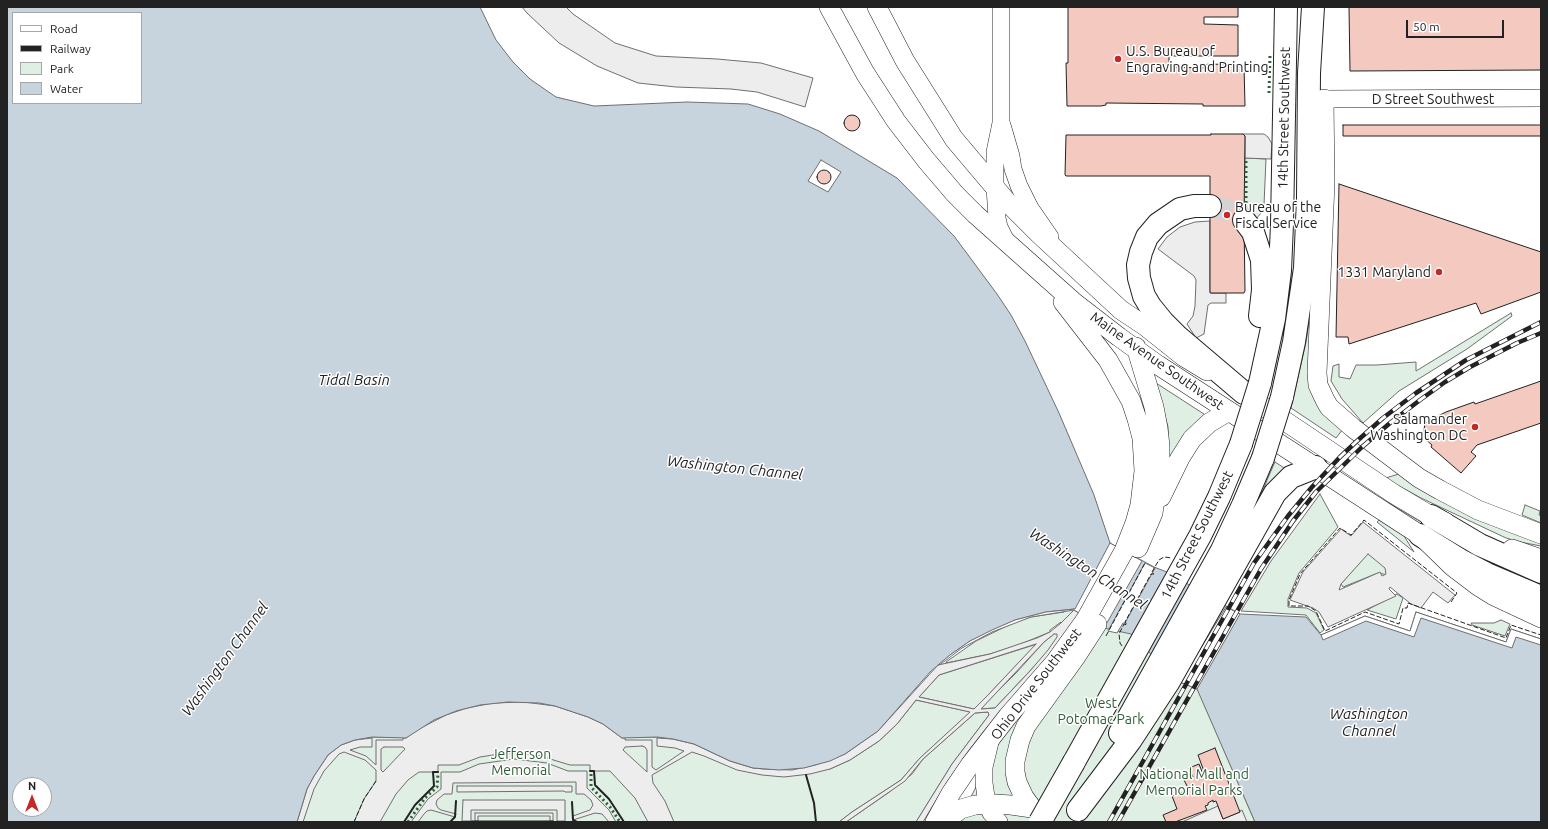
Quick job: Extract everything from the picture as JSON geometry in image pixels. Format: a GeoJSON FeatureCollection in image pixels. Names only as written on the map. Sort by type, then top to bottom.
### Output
{"type":"FeatureCollection","features":[{"type":"Feature","properties":{"kind":"highway","name":"14th Street Southwest"},"geometry":{"type":"LineString","coordinates":[[1036,815],[1074,762],[1186,564],[1216,504],[1241,444],[1252,388],[1274,319],[1280,272],[1286,7]]}},
{"type":"Feature","properties":{"kind":"highway","name":"14th Street Southwest"},"geometry":{"type":"LineString","coordinates":[[1208,593],[1222,550],[1263,458],[1282,397],[1297,329],[1305,268],[1308,198],[1309,73],[1314,7]]}},
{"type":"Feature","properties":{"kind":"highway"},"geometry":{"type":"LineString","coordinates":[[1314,7],[1324,99]]}},
{"type":"Feature","properties":{"kind":"highway"},"geometry":{"type":"LineString","coordinates":[[1210,206],[1194,206],[1180,209],[1158,224],[1147,237],[1141,252],[1138,265],[1139,278],[1144,296],[1166,326],[1252,388]]}},
{"type":"Feature","properties":{"kind":"highway"},"geometry":{"type":"LineString","coordinates":[[1244,220],[1253,232],[1262,260],[1263,290],[1252,388]]}},
{"type":"Feature","properties":{"kind":"highway"},"geometry":{"type":"LineString","coordinates":[[1075,816],[1130,741],[1162,674],[1208,593],[1280,487],[1291,477],[1316,467]]}},
{"type":"Feature","properties":{"kind":"highway"},"geometry":{"type":"LineString","coordinates":[[1431,516],[1480,545],[1541,572]]}},
{"type":"Feature","properties":{"kind":"highway"},"geometry":{"type":"LineString","coordinates":[[1420,535],[1462,561],[1487,574],[1541,597]]}},
{"type":"Feature","properties":{"kind":"main road","name":"Maine Avenue Southwest"},"geometry":{"type":"LineString","coordinates":[[829,7],[865,73],[896,121],[926,160],[955,194],[975,214],[1075,303],[1138,352],[1420,535],[1453,567],[1478,586],[1512,605],[1541,618]]}},
{"type":"Feature","properties":{"kind":"main road","name":"Maine Avenue Southwest"},"geometry":{"type":"LineString","coordinates":[[877,7],[905,61],[954,139],[1008,203],[1121,310],[1145,326],[1184,357],[1252,388],[1376,483],[1431,516],[1490,541],[1541,559]]}},
{"type":"Feature","properties":{"kind":"main road"},"geometry":{"type":"LineString","coordinates":[[1001,7],[1001,123],[995,152],[995,188],[997,218],[999,227],[1006,241]]}},
{"type":"Feature","properties":{"kind":"main road","name":"D Street Southwest"},"geometry":{"type":"LineString","coordinates":[[1324,99],[1541,98]]}},
{"type":"Feature","properties":{"kind":"main road"},"geometry":{"type":"LineString","coordinates":[[1324,99],[1325,183],[1317,373],[1318,385],[1325,400],[1330,407],[1353,428],[1419,478],[1478,510],[1541,534]]}},
{"type":"Feature","properties":{"kind":"main road"},"geometry":{"type":"LineString","coordinates":[[1001,123],[1019,186],[1030,208],[1062,254]]}},
{"type":"Feature","properties":{"kind":"main road","name":"Ohio Drive Southwest"},"geometry":{"type":"LineString","coordinates":[[1042,273],[1108,360],[1120,380],[1137,419],[1142,438],[1143,488],[1129,554]]}},
{"type":"Feature","properties":{"kind":"main road","name":"Ohio Drive Southwest"},"geometry":{"type":"LineString","coordinates":[[1036,815],[1024,797],[1015,772],[1015,761],[1020,740],[1026,726],[1076,658],[1091,622],[1153,513],[1160,466],[1158,428],[1148,385],[1138,352],[1121,310]]}},
{"type":"Feature","properties":{"kind":"main road"},"geometry":{"type":"LineString","coordinates":[[1153,513],[1192,439],[1209,423],[1229,411]]}},
{"type":"Feature","properties":{"kind":"main road"},"geometry":{"type":"LineString","coordinates":[[1490,541],[1541,551]]}},
{"type":"Feature","properties":{"kind":"main road","name":"Ohio Drive Southwest"},"geometry":{"type":"LineString","coordinates":[[999,822],[991,813],[987,804],[984,783],[984,767],[991,738],[1091,622]]}},
{"type":"Feature","properties":{"kind":"main road"},"geometry":{"type":"LineString","coordinates":[[935,822],[951,792],[991,738]]}},
{"type":"Feature","properties":{"kind":"main road"},"geometry":{"type":"LineString","coordinates":[[943,822],[961,809],[975,805],[987,804],[1011,804],[1036,815]]}},
{"type":"Feature","properties":{"kind":"green space"},"geometry":{"type":"Polygon","coordinates":[[[1245,158],[1266,159],[1264,205],[1261,213],[1256,219],[1244,209],[1245,158]]]}},
{"type":"Feature","properties":{"kind":"green space"},"geometry":{"type":"Polygon","coordinates":[[[1316,276],[1312,339],[1343,429],[1336,438],[1291,408],[1306,342],[1316,276]]]}},
{"type":"Feature","properties":{"kind":"green space"},"geometry":{"type":"Polygon","coordinates":[[[1511,313],[1512,316],[1467,349],[1399,391],[1363,423],[1342,399],[1331,381],[1333,366],[1339,364],[1339,377],[1350,379],[1356,365],[1416,362],[1416,371],[1511,313]]]}},
{"type":"Feature","properties":{"kind":"green space"},"geometry":{"type":"Polygon","coordinates":[[[1156,383],[1207,416],[1171,458],[1168,452],[1168,427],[1156,383]]]}},
{"type":"Feature","properties":{"kind":"green space"},"geometry":{"type":"Polygon","coordinates":[[[1275,462],[1289,471],[1250,522],[1270,473],[1275,462]]]}},
{"type":"Feature","properties":{"kind":"green space"},"geometry":{"type":"Polygon","coordinates":[[[1399,474],[1541,539],[1541,546],[1506,538],[1421,498],[1392,482],[1379,480],[1399,474]]]}},
{"type":"Feature","properties":{"kind":"green space"},"geometry":{"type":"Polygon","coordinates":[[[1320,494],[1338,527],[1299,573],[1288,599],[1288,607],[1307,608],[1316,613],[1324,630],[1320,633],[1306,615],[1241,611],[1271,561],[1320,494]]]}},
{"type":"Feature","properties":{"kind":"green space"},"geometry":{"type":"Polygon","coordinates":[[[1387,502],[1435,530],[1541,580],[1541,589],[1484,565],[1387,502]]]}},
{"type":"Feature","properties":{"kind":"green space"},"geometry":{"type":"Polygon","coordinates":[[[1525,505],[1540,511],[1539,515],[1541,516],[1541,523],[1522,515],[1525,505]]]}},
{"type":"Feature","properties":{"kind":"green space"},"geometry":{"type":"Polygon","coordinates":[[[1379,520],[1404,536],[1414,552],[1377,522],[1379,520]]]}},
{"type":"Feature","properties":{"kind":"green space","name":"West Potomac Park"},"geometry":{"type":"Polygon","coordinates":[[[1108,546],[1180,682],[1197,689],[1199,692],[1255,822],[958,822],[1043,657],[995,708],[980,709],[1044,642],[1054,634],[1061,622],[1050,630],[1050,632],[1016,646],[990,654],[946,662],[976,641],[1015,622],[1031,617],[1064,612],[1108,546]]]}},
{"type":"Feature","properties":{"kind":"green space"},"geometry":{"type":"Polygon","coordinates":[[[1368,553],[1390,569],[1388,575],[1378,573],[1343,587],[1341,584],[1368,553]]]}},
{"type":"Feature","properties":{"kind":"green space"},"geometry":{"type":"Polygon","coordinates":[[[1397,594],[1403,598],[1396,619],[1367,610],[1397,594]]]}},
{"type":"Feature","properties":{"kind":"green space"},"geometry":{"type":"Polygon","coordinates":[[[1501,620],[1510,624],[1505,636],[1472,625],[1471,623],[1494,623],[1501,620]]]}},
{"type":"Feature","properties":{"kind":"green space"},"geometry":{"type":"Polygon","coordinates":[[[1037,644],[974,709],[919,697],[939,675],[1037,644]]]}},
{"type":"Feature","properties":{"kind":"green space","name":"Jefferson Memorial"},"geometry":{"type":"Polygon","coordinates":[[[916,700],[971,712],[920,758],[901,780],[839,822],[297,822],[328,755],[372,737],[657,737],[830,769],[850,760],[879,741],[897,724],[916,700]]]}},
{"type":"Feature","properties":{"kind":"green space"},"geometry":{"type":"Polygon","coordinates":[[[988,712],[989,715],[952,764],[916,822],[846,822],[888,793],[912,774],[923,759],[975,713],[988,712]]]}},
{"type":"Feature","properties":{"kind":"shaded area"},"geometry":{"type":"Polygon","coordinates":[[[522,7],[566,7],[573,14],[615,43],[656,56],[761,63],[813,78],[805,107],[757,92],[638,83],[597,66],[559,43],[522,7]]]}},
{"type":"Feature","properties":{"kind":"shaded area"},"geometry":{"type":"Polygon","coordinates":[[[1243,134],[1264,134],[1268,137],[1272,144],[1271,159],[1245,158],[1245,136],[1243,134]]]}},
{"type":"Feature","properties":{"kind":"shaded area"},"geometry":{"type":"Polygon","coordinates":[[[1210,221],[1210,291],[1211,293],[1226,293],[1226,303],[1211,303],[1208,305],[1204,334],[1196,338],[1187,324],[1193,316],[1196,280],[1194,276],[1158,249],[1167,237],[1180,227],[1195,222],[1210,221]]]}},
{"type":"Feature","properties":{"kind":"shaded area"},"geometry":{"type":"Polygon","coordinates":[[[1363,522],[1455,595],[1448,603],[1433,592],[1421,608],[1411,604],[1390,587],[1389,589],[1396,596],[1328,627],[1319,612],[1313,608],[1290,600],[1303,572],[1341,529],[1351,536],[1363,522]],[[1368,554],[1341,584],[1339,590],[1380,572],[1382,576],[1386,574],[1385,568],[1368,554]]]}},
{"type":"Feature","properties":{"kind":"shaded area"},"geometry":{"type":"Polygon","coordinates":[[[1074,610],[1080,614],[1059,643],[970,749],[947,782],[923,822],[916,822],[952,764],[989,715],[988,712],[975,713],[923,759],[905,781],[846,822],[839,822],[901,780],[920,758],[970,712],[916,700],[897,724],[879,741],[850,760],[830,769],[810,774],[784,777],[762,775],[737,770],[692,752],[652,775],[653,783],[665,801],[674,822],[648,822],[635,798],[610,771],[590,771],[590,765],[570,765],[537,755],[514,753],[480,757],[459,765],[438,765],[438,772],[419,772],[408,780],[396,794],[380,822],[354,822],[364,799],[376,781],[376,770],[365,760],[344,752],[339,754],[324,771],[314,789],[303,822],[297,822],[307,789],[314,776],[328,755],[341,745],[355,740],[372,738],[372,747],[360,747],[350,750],[366,756],[376,765],[376,740],[403,740],[403,738],[406,738],[417,730],[446,715],[467,708],[493,703],[524,702],[555,706],[588,717],[603,724],[622,738],[625,738],[625,740],[652,740],[652,767],[656,770],[684,751],[675,748],[657,746],[657,738],[673,739],[694,744],[730,761],[753,768],[792,770],[815,765],[845,754],[878,731],[938,665],[990,654],[1037,638],[1050,632],[1074,610]],[[1054,634],[1044,642],[981,709],[995,708],[1048,650],[1057,637],[1057,634],[1054,634]],[[1036,644],[939,675],[919,697],[974,709],[1036,644]],[[384,747],[381,749],[381,770],[383,772],[405,749],[403,747],[384,747]],[[625,747],[623,750],[647,772],[647,750],[645,747],[625,747]]]}},
{"type":"Feature","properties":{"kind":"shaded area"},"geometry":{"type":"Polygon","coordinates":[[[514,759],[547,763],[568,771],[587,771],[587,788],[609,810],[616,822],[609,822],[602,814],[595,813],[573,820],[573,816],[590,810],[593,805],[591,800],[584,794],[576,794],[576,782],[453,783],[452,794],[444,794],[437,800],[436,804],[441,810],[456,814],[455,817],[431,810],[427,811],[418,822],[411,822],[428,799],[441,789],[441,772],[460,772],[479,764],[514,759]]]}},
{"type":"Feature","properties":{"kind":"shaded area"},"geometry":{"type":"Polygon","coordinates":[[[457,786],[572,786],[572,792],[457,792],[457,786]]]}},
{"type":"Feature","properties":{"kind":"shaded area"},"geometry":{"type":"Polygon","coordinates":[[[463,800],[565,800],[565,821],[557,821],[557,810],[471,810],[471,821],[462,821],[463,800]]]}},
{"type":"Feature","properties":{"kind":"shaded area"},"geometry":{"type":"Polygon","coordinates":[[[1218,806],[1223,819],[1242,810],[1247,822],[1182,822],[1218,806]]]}},
{"type":"Feature","properties":{"kind":"shaded area"},"geometry":{"type":"Polygon","coordinates":[[[475,813],[553,813],[553,821],[550,821],[550,816],[478,816],[478,821],[475,821],[475,813]]]}},
{"type":"Feature","properties":{"kind":"water","name":"Tidal Basin"},"geometry":{"type":"Polygon","coordinates":[[[7,7],[480,7],[496,40],[513,62],[530,79],[556,97],[594,106],[687,102],[748,104],[780,114],[819,131],[897,178],[954,236],[997,294],[1011,315],[1025,341],[1059,413],[1094,495],[1110,543],[1154,567],[1167,572],[1240,614],[1306,617],[1321,635],[1365,616],[1410,631],[1416,612],[1506,642],[1511,629],[1541,639],[1541,822],[1255,822],[1197,689],[1178,681],[1131,634],[1104,628],[1074,609],[1046,612],[1015,620],[970,641],[930,672],[878,731],[845,754],[830,761],[804,768],[779,770],[753,768],[730,761],[694,744],[673,739],[657,737],[622,738],[603,724],[588,717],[555,706],[539,703],[508,702],[480,705],[456,711],[434,720],[406,738],[372,737],[355,740],[341,745],[328,755],[307,789],[297,822],[7,822],[7,7]]]}},
{"type":"Feature","properties":{"kind":"pier"},"geometry":{"type":"Polygon","coordinates":[[[821,160],[841,172],[828,192],[808,181],[821,160]]]}},
{"type":"Feature","properties":{"kind":"pier"},"geometry":{"type":"Polygon","coordinates":[[[1110,543],[1142,561],[1104,628],[1074,610],[1031,617],[992,632],[962,648],[938,665],[970,641],[1015,620],[1046,612],[1075,609],[1110,543]]]}},
{"type":"Feature","properties":{"kind":"pier"},"geometry":{"type":"Polygon","coordinates":[[[1145,563],[1155,568],[1125,623],[1123,623],[1117,633],[1108,631],[1145,563]]]}},
{"type":"Feature","properties":{"kind":"pier"},"geometry":{"type":"Polygon","coordinates":[[[1226,607],[1240,614],[1197,689],[1180,682],[1226,607]]]}},
{"type":"Feature","properties":{"kind":"pier"},"geometry":{"type":"Polygon","coordinates":[[[1416,612],[1506,642],[1511,629],[1541,639],[1541,645],[1516,637],[1512,648],[1421,618],[1414,637],[1366,621],[1323,640],[1321,635],[1365,616],[1410,631],[1416,612]]]}},
{"type":"Feature","properties":{"kind":"building","name":"U.S. Bureau of Engraving and Printing"},"geometry":{"type":"Polygon","coordinates":[[[1068,7],[1238,7],[1238,17],[1204,17],[1204,24],[1238,25],[1238,56],[1169,56],[1169,67],[1204,68],[1204,65],[1209,64],[1244,65],[1245,106],[1106,103],[1106,105],[1101,106],[1067,106],[1066,63],[1068,63],[1068,7]]]}},
{"type":"Feature","properties":{"kind":"building"},"geometry":{"type":"Polygon","coordinates":[[[1349,7],[1541,7],[1541,70],[1350,71],[1349,7]]]}},
{"type":"Feature","properties":{"kind":"building"},"geometry":{"type":"Polygon","coordinates":[[[849,115],[855,115],[860,120],[858,129],[855,131],[849,131],[844,126],[844,120],[849,115]]]}},
{"type":"Feature","properties":{"kind":"building"},"geometry":{"type":"Polygon","coordinates":[[[1343,125],[1541,125],[1541,136],[1343,136],[1343,125]]]}},
{"type":"Feature","properties":{"kind":"building","name":"Bureau of the Fiscal Service"},"geometry":{"type":"Polygon","coordinates":[[[1243,134],[1245,136],[1244,293],[1210,293],[1210,176],[1065,175],[1066,135],[1243,134]]]}},
{"type":"Feature","properties":{"kind":"building"},"geometry":{"type":"Polygon","coordinates":[[[821,170],[827,170],[831,174],[831,180],[827,184],[821,184],[817,180],[817,174],[821,170]]]}},
{"type":"Feature","properties":{"kind":"building","name":"1331 Maryland"},"geometry":{"type":"Polygon","coordinates":[[[1339,184],[1541,252],[1541,292],[1481,314],[1476,303],[1349,344],[1348,337],[1336,337],[1339,184]]]}},
{"type":"Feature","properties":{"kind":"building","name":"Salamander Washington DC"},"geometry":{"type":"Polygon","coordinates":[[[1541,381],[1541,423],[1477,445],[1471,452],[1476,456],[1461,473],[1431,447],[1432,445],[1423,437],[1425,423],[1436,420],[1438,416],[1446,412],[1474,402],[1475,404],[1541,381]]]}},
{"type":"Feature","properties":{"kind":"building"},"geometry":{"type":"Polygon","coordinates":[[[1215,748],[1240,812],[1223,819],[1216,801],[1213,802],[1213,800],[1205,806],[1207,810],[1175,822],[1166,822],[1163,815],[1177,809],[1172,796],[1189,790],[1184,780],[1193,777],[1189,768],[1199,764],[1203,774],[1205,774],[1198,755],[1215,748]]]}},
{"type":"Feature","properties":{"kind":"building"},"geometry":{"type":"Polygon","coordinates":[[[553,821],[556,822],[472,822],[553,821]]]}},
{"type":"Feature","properties":{"kind":"tunnel"},"geometry":{"type":"LineString","coordinates":[[1210,206],[1226,210],[1244,220]]}},
{"type":"Feature","properties":{"kind":"railway"},"geometry":{"type":"LineString","coordinates":[[1109,822],[1254,563],[1288,516],[1312,487],[1357,441],[1383,418],[1416,393],[1466,360],[1541,322]]}},
{"type":"Feature","properties":{"kind":"railway"},"geometry":{"type":"LineString","coordinates":[[1118,822],[1261,569],[1293,521],[1316,492],[1362,447],[1390,423],[1445,382],[1470,367],[1517,343],[1541,333]]}},
{"type":"Feature","properties":{"kind":"hedge"},"geometry":{"type":"LineString","coordinates":[[1269,93],[1270,55]]}},
{"type":"Feature","properties":{"kind":"hedge"},"geometry":{"type":"LineString","coordinates":[[1246,161],[1246,208],[1249,212]]}},
{"type":"Feature","properties":{"kind":"hedge"},"geometry":{"type":"LineString","coordinates":[[408,822],[425,798],[437,787],[438,774]]}},
{"type":"Feature","properties":{"kind":"hedge"},"geometry":{"type":"LineString","coordinates":[[591,774],[591,787],[610,807],[620,822]]}},
{"type":"Feature","properties":{"kind":"fence"},"geometry":{"type":"LineString","coordinates":[[1451,602],[1457,593],[1364,520],[1351,535],[1340,528],[1300,574],[1289,600],[1289,606],[1308,606],[1316,611],[1325,631],[1365,612],[1399,624],[1403,608],[1407,608],[1408,603],[1506,638],[1511,625],[1541,635]]}},
{"type":"Feature","properties":{"kind":"fence"},"geometry":{"type":"LineString","coordinates":[[1122,646],[1120,643],[1119,634],[1124,624],[1127,625],[1125,622],[1151,574],[1154,574],[1152,572],[1159,560],[1164,557],[1172,558]]}},
{"type":"Feature","properties":{"kind":"fence"},"geometry":{"type":"LineString","coordinates":[[1106,636],[1145,563]]}},
{"type":"Feature","properties":{"kind":"fence"},"geometry":{"type":"LineString","coordinates":[[354,822],[364,799],[376,781]]}},
{"type":"Feature","properties":{"kind":"wall"},"geometry":{"type":"LineString","coordinates":[[590,771],[594,771],[595,785],[609,799],[624,822]]}},
{"type":"Feature","properties":{"kind":"wall"},"geometry":{"type":"LineString","coordinates":[[404,822],[415,805],[434,786],[433,772],[438,772]]}},
{"type":"Feature","properties":{"kind":"wall"},"geometry":{"type":"LineString","coordinates":[[806,775],[814,803],[816,822]]}},
{"type":"Feature","properties":{"kind":"wall"},"geometry":{"type":"LineString","coordinates":[[450,822],[455,817],[456,801]]}},
{"type":"Feature","properties":{"kind":"wall"},"geometry":{"type":"LineString","coordinates":[[572,802],[573,820],[577,822]]}},
{"type":"Feature","properties":{"kind":"place","name":"U.S. Bureau of Engraving and Printing"},"geometry":{"type":"Point","coordinates":[1118,59]}},
{"type":"Feature","properties":{"kind":"place","name":"Bureau of the Fiscal Service"},"geometry":{"type":"Point","coordinates":[1227,215]}},
{"type":"Feature","properties":{"kind":"place","name":"1331 Maryland"},"geometry":{"type":"Point","coordinates":[1439,272]}},
{"type":"Feature","properties":{"kind":"place","name":"Salamander Washington DC"},"geometry":{"type":"Point","coordinates":[1475,427]}},
{"type":"Feature","properties":{"kind":"water label","name":"Washington Channel"},"geometry":{"type":"Point","coordinates":[735,468]}},
{"type":"Feature","properties":{"kind":"water label","name":"Washington Channel"},"geometry":{"type":"Point","coordinates":[1088,569]}},
{"type":"Feature","properties":{"kind":"water label","name":"Washington Channel"},"geometry":{"type":"Point","coordinates":[225,659]}},
{"type":"Feature","properties":{"kind":"water label","name":"Washington Channel"},"geometry":{"type":"Point","coordinates":[1369,722]}},
{"type":"Feature","properties":{"kind":"park label","name":"National Mall and Memorial Parks"},"geometry":{"type":"Point","coordinates":[1194,782]}}]}
